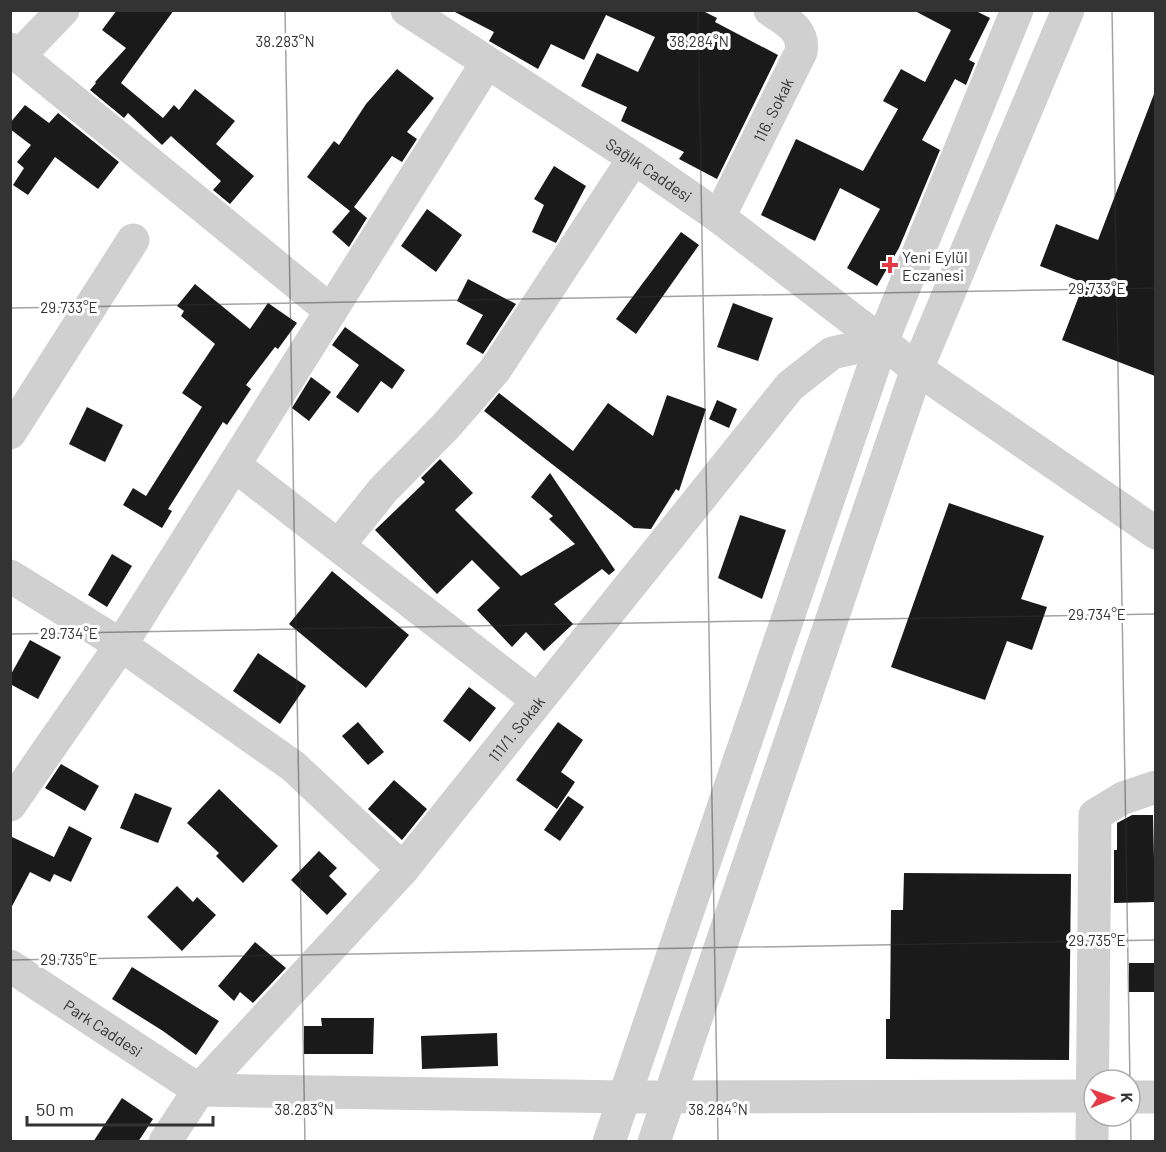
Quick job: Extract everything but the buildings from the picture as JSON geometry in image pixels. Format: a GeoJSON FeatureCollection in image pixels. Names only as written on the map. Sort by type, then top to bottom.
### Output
{"type":"FeatureCollection","features":[{"type":"Feature","properties":{"kind":"street"},"geometry":{"type":"LineString","coordinates":[[63,10],[15,53],[332,311]]}},
{"type":"Feature","properties":{"kind":"street","name":"Sağlık Caddesi"},"geometry":{"type":"LineString","coordinates":[[407,10],[486,64],[634,158],[719,217],[918,369],[1155,533]]}},
{"type":"Feature","properties":{"kind":"street","name":"116. Sokak"},"geometry":{"type":"LineString","coordinates":[[719,217],[801,52],[803,42],[799,33],[770,10]]}},
{"type":"Feature","properties":{"kind":"street"},"geometry":{"type":"LineString","coordinates":[[609,1142],[882,342],[1017,10]]}},
{"type":"Feature","properties":{"kind":"street"},"geometry":{"type":"LineString","coordinates":[[654,1142],[918,369],[1068,10]]}},
{"type":"Feature","properties":{"kind":"street"},"geometry":{"type":"LineString","coordinates":[[10,805],[121,645],[486,64]]}},
{"type":"Feature","properties":{"kind":"street"},"geometry":{"type":"LineString","coordinates":[[339,545],[383,490],[446,426],[495,370],[634,158]]}},
{"type":"Feature","properties":{"kind":"street"},"geometry":{"type":"LineString","coordinates":[[10,433],[133,240]]}},
{"type":"Feature","properties":{"kind":"street","name":"111/1. Sokak"},"geometry":{"type":"LineString","coordinates":[[165,1142],[199,1090],[403,869],[536,699],[790,386],[832,353],[882,342]]}},
{"type":"Feature","properties":{"kind":"street"},"geometry":{"type":"LineString","coordinates":[[234,465],[536,699]]}},
{"type":"Feature","properties":{"kind":"street"},"geometry":{"type":"LineString","coordinates":[[10,576],[121,645],[294,766],[403,869]]}},
{"type":"Feature","properties":{"kind":"street"},"geometry":{"type":"LineString","coordinates":[[1094,1068],[1095,816],[1123,798],[1155,787]]}},
{"type":"Feature","properties":{"kind":"street","name":"Park Caddesi"},"geometry":{"type":"LineString","coordinates":[[10,966],[199,1090]]}},
{"type":"Feature","properties":{"kind":"street"},"geometry":{"type":"LineString","coordinates":[[199,1090],[625,1097],[1082,1096]]}},
{"type":"Feature","properties":{"kind":"place","name":"Yeni Eylül Eczanesi"},"geometry":{"type":"Point","coordinates":[890,265]}}]}
